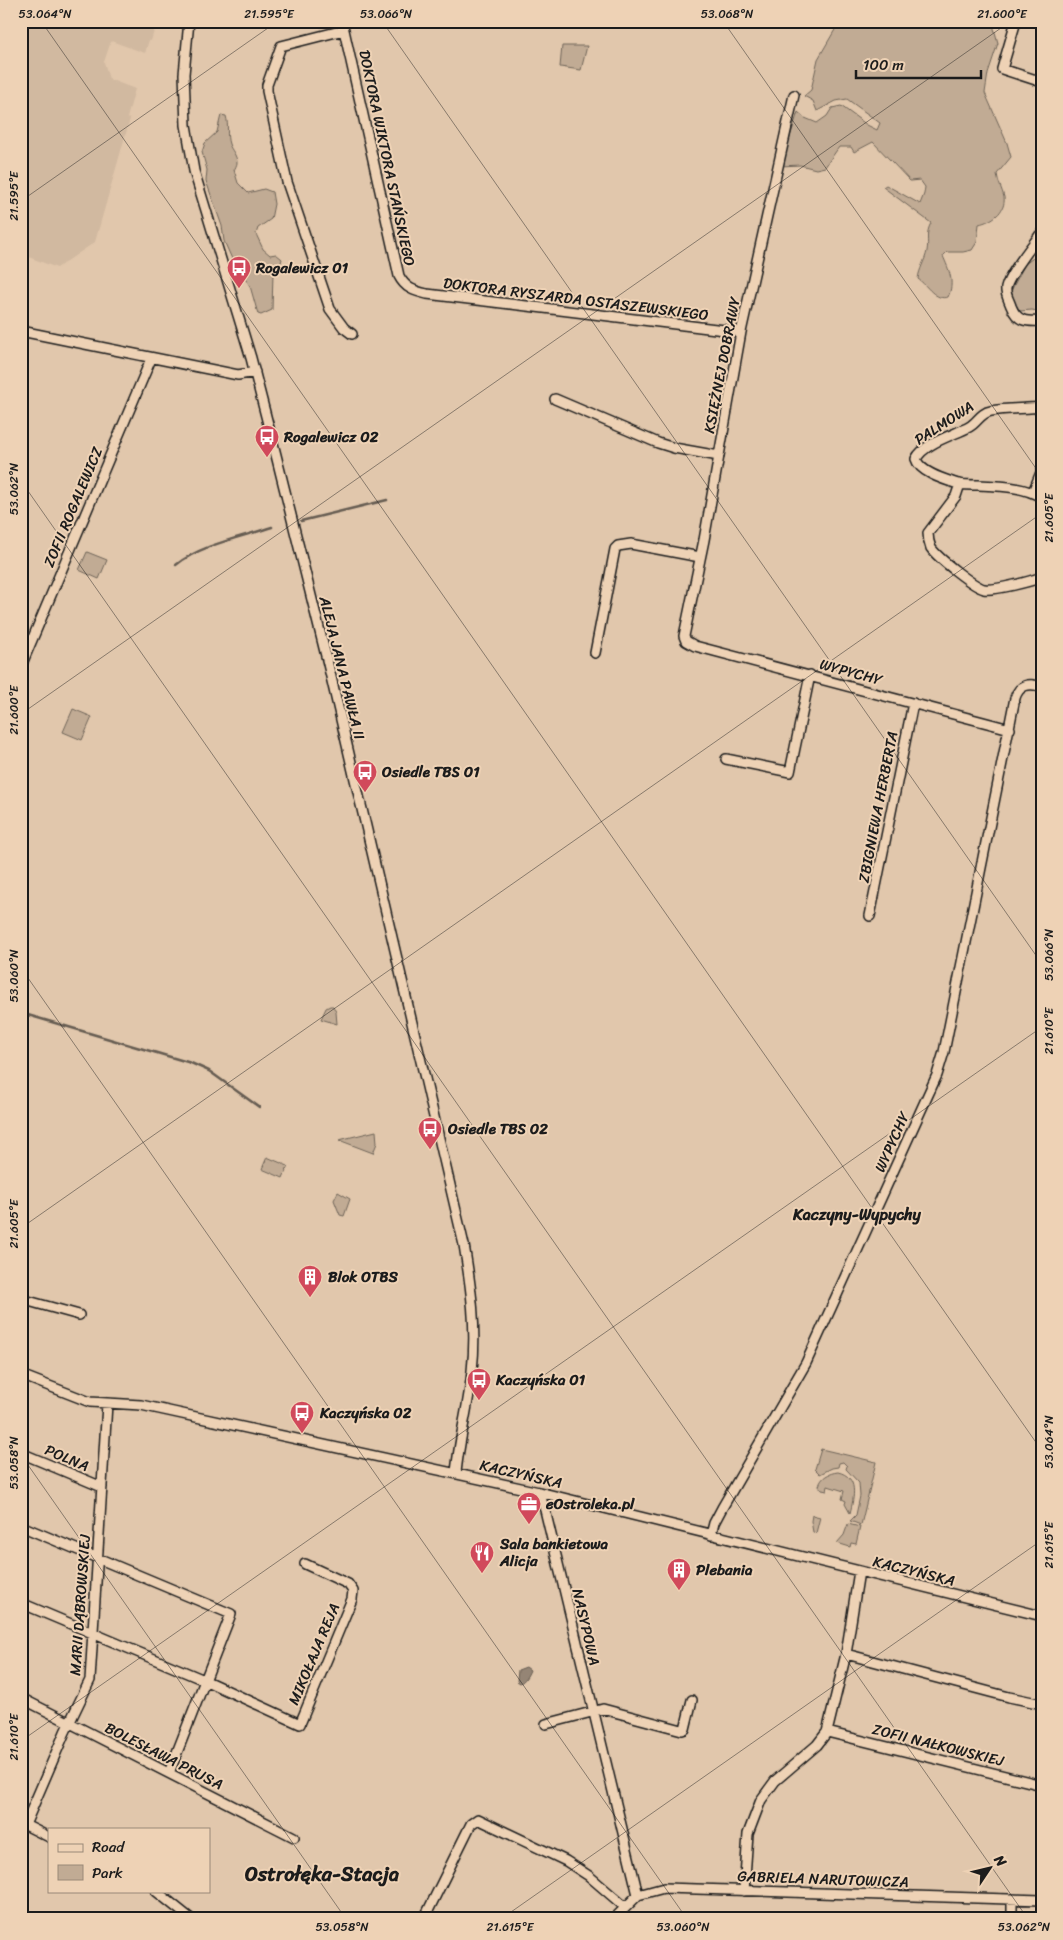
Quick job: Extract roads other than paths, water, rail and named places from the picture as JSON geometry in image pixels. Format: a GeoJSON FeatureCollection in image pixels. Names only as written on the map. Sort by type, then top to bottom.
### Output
{"type":"FeatureCollection","features":[{"type":"Feature","properties":{"kind":"street","name":"ALEJA JANA PAWŁA II"},"geometry":{"type":"LineString","coordinates":[[189,21],[184,74],[190,149],[194,171],[210,229],[255,372],[330,674],[464,1246],[472,1292],[474,1335],[470,1388],[456,1473]]}},
{"type":"Feature","properties":{"kind":"street"},"geometry":{"type":"LineString","coordinates":[[1016,21],[1002,69],[1042,82]]}},
{"type":"Feature","properties":{"kind":"street"},"geometry":{"type":"LineString","coordinates":[[343,26],[281,46],[267,85],[267,92],[287,182],[330,309],[344,328],[352,334]]}},
{"type":"Feature","properties":{"kind":"street","name":"DOKTORA WIKTORA STAŃSKIEGO"},"geometry":{"type":"LineString","coordinates":[[343,26],[399,276],[409,288]]}},
{"type":"Feature","properties":{"kind":"street","name":"KSIĘŻNEJ DOBRAWY"},"geometry":{"type":"LineString","coordinates":[[686,640],[685,631],[741,332],[794,95]]}},
{"type":"Feature","properties":{"kind":"street"},"geometry":{"type":"LineString","coordinates":[[1042,232],[1010,279],[1006,288],[1006,294],[1012,310],[1019,319],[1026,321],[1042,320]]}},
{"type":"Feature","properties":{"kind":"street","name":"DOKTORA RYSZARDA OSTASZEWSKIEGO"},"geometry":{"type":"LineString","coordinates":[[409,288],[427,294],[741,332]]}},
{"type":"Feature","properties":{"kind":"street"},"geometry":{"type":"LineString","coordinates":[[21,331],[151,359],[238,375],[255,372]]}},
{"type":"Feature","properties":{"kind":"street","name":"ZOFII ROGALEWICZ"},"geometry":{"type":"LineString","coordinates":[[21,666],[151,359]]}},
{"type":"Feature","properties":{"kind":"street"},"geometry":{"type":"LineString","coordinates":[[555,400],[658,443],[718,456]]}},
{"type":"Feature","properties":{"kind":"street","name":"PALMOWA"},"geometry":{"type":"LineString","coordinates":[[960,484],[930,473],[916,462],[920,453],[948,435],[970,426],[982,414],[1042,407]]}},
{"type":"Feature","properties":{"kind":"street"},"geometry":{"type":"LineString","coordinates":[[1033,492],[1042,470]]}},
{"type":"Feature","properties":{"kind":"street"},"geometry":{"type":"LineString","coordinates":[[1042,498],[1033,492],[995,486],[960,484],[956,496],[928,533],[929,543],[936,555],[984,589],[1019,584],[1042,577]]}},
{"type":"Feature","properties":{"kind":"street"},"geometry":{"type":"LineString","coordinates":[[595,653],[615,550],[618,546],[631,544],[700,557]]}},
{"type":"Feature","properties":{"kind":"street","name":"WYPYCHY"},"geometry":{"type":"LineString","coordinates":[[686,640],[695,646],[1010,729]]}},
{"type":"Feature","properties":{"kind":"street"},"geometry":{"type":"LineString","coordinates":[[726,759],[790,772],[810,675]]}},
{"type":"Feature","properties":{"kind":"street","name":"WYPYCHY"},"geometry":{"type":"LineString","coordinates":[[711,1535],[714,1523],[722,1508],[806,1363],[937,1075],[944,1052],[1015,698],[1019,689],[1024,685],[1035,684],[1042,687]]}},
{"type":"Feature","properties":{"kind":"street","name":"ZBIGNIEWA HERBERTA"},"geometry":{"type":"LineString","coordinates":[[870,916],[913,703]]}},
{"type":"Feature","properties":{"kind":"street"},"geometry":{"type":"LineString","coordinates":[[21,1299],[79,1315]]}},
{"type":"Feature","properties":{"kind":"street","name":"KACZYŃSKA"},"geometry":{"type":"LineString","coordinates":[[21,1374],[90,1402],[107,1404],[130,1403],[149,1406],[456,1473],[1042,1616]]}},
{"type":"Feature","properties":{"kind":"street","name":"MARII DĄBROWSKIEJ"},"geometry":{"type":"LineString","coordinates":[[23,1824],[90,1680],[107,1404]]}},
{"type":"Feature","properties":{"kind":"street","name":"POLNA"},"geometry":{"type":"LineString","coordinates":[[21,1453],[102,1488]]}},
{"type":"Feature","properties":{"kind":"street","name":"NASYPOWA"},"geometry":{"type":"LineString","coordinates":[[539,1492],[545,1510],[592,1711],[638,1895]]}},
{"type":"Feature","properties":{"kind":"street"},"geometry":{"type":"LineString","coordinates":[[21,1526],[231,1614],[169,1773]]}},
{"type":"Feature","properties":{"kind":"street","name":"MIKOŁAJA REJA"},"geometry":{"type":"LineString","coordinates":[[204,1680],[300,1724],[352,1599],[353,1591],[348,1584],[305,1564]]}},
{"type":"Feature","properties":{"kind":"street"},"geometry":{"type":"LineString","coordinates":[[744,1891],[748,1834],[761,1800],[775,1781],[817,1745],[827,1732],[846,1654],[859,1571]]}},
{"type":"Feature","properties":{"kind":"street"},"geometry":{"type":"LineString","coordinates":[[21,1603],[204,1680]]}},
{"type":"Feature","properties":{"kind":"street"},"geometry":{"type":"LineString","coordinates":[[846,1654],[1042,1704]]}},
{"type":"Feature","properties":{"kind":"street","name":"BOLESŁAWA PRUSA"},"geometry":{"type":"LineString","coordinates":[[21,1698],[294,1837]]}},
{"type":"Feature","properties":{"kind":"street"},"geometry":{"type":"LineString","coordinates":[[546,1724],[603,1709],[682,1730],[688,1724],[692,1700]]}},
{"type":"Feature","properties":{"kind":"street","name":"ZOFII NAŁKOWSKIEJ"},"geometry":{"type":"LineString","coordinates":[[827,1732],[1042,1785]]}},
{"type":"Feature","properties":{"kind":"street"},"geometry":{"type":"LineString","coordinates":[[424,1919],[471,1824],[478,1819],[566,1861],[589,1876],[625,1907]]}},
{"type":"Feature","properties":{"kind":"street"},"geometry":{"type":"LineString","coordinates":[[23,1824],[48,1836]]}},
{"type":"Feature","properties":{"kind":"street","name":"GABRIELA NARUTOWICZA"},"geometry":{"type":"LineString","coordinates":[[614,1919],[638,1895],[669,1888],[1042,1900]]}},
{"type":"Feature","properties":{"kind":"street"},"geometry":{"type":"LineString","coordinates":[[157,1892],[191,1919]]}},
{"type":"Feature","properties":{"kind":"street"},"geometry":{"type":"LineString","coordinates":[[1012,1899],[1012,1919]]}},
{"type":"Feature","properties":{"kind":"waterway"},"geometry":{"type":"LineString","coordinates":[[301,521],[387,500]]}},
{"type":"Feature","properties":{"kind":"waterway"},"geometry":{"type":"LineString","coordinates":[[176,565],[209,547],[272,527]]}},
{"type":"Feature","properties":{"kind":"waterway"},"geometry":{"type":"LineString","coordinates":[[21,1013],[191,1063],[209,1071],[259,1107]]}},
{"type":"Feature","properties":{"kind":"place","name":"Rogalewicz 01"},"geometry":{"type":"Point","coordinates":[239,289]}},
{"type":"Feature","properties":{"kind":"place","name":"Rogalewicz 02"},"geometry":{"type":"Point","coordinates":[267,458]}},
{"type":"Feature","properties":{"kind":"place","name":"Osiedle TBS 01"},"geometry":{"type":"Point","coordinates":[365,793]}},
{"type":"Feature","properties":{"kind":"place","name":"Osiedle TBS 02"},"geometry":{"type":"Point","coordinates":[430,1150]}},
{"type":"Feature","properties":{"kind":"place","name":"Blok OTBS"},"geometry":{"type":"Point","coordinates":[310,1298]}},
{"type":"Feature","properties":{"kind":"place","name":"Kaczyńska 01"},"geometry":{"type":"Point","coordinates":[479,1401]}},
{"type":"Feature","properties":{"kind":"place","name":"Kaczyńska 02"},"geometry":{"type":"Point","coordinates":[302,1434]}},
{"type":"Feature","properties":{"kind":"place","name":"eOstroleka.pl"},"geometry":{"type":"Point","coordinates":[529,1525]}},
{"type":"Feature","properties":{"kind":"place","name":"Sala bankietowa Alicja"},"geometry":{"type":"Point","coordinates":[482,1574]}},
{"type":"Feature","properties":{"kind":"place","name":"Plebania"},"geometry":{"type":"Point","coordinates":[679,1591]}},
{"type":"Feature","properties":{"kind":"district","name":"Kaczyny-Wypychy"},"geometry":{"type":"Point","coordinates":[857,1214]}},
{"type":"Feature","properties":{"kind":"district","name":"Ostrołęka-Stacja"},"geometry":{"type":"Point","coordinates":[322,1874]}}]}
